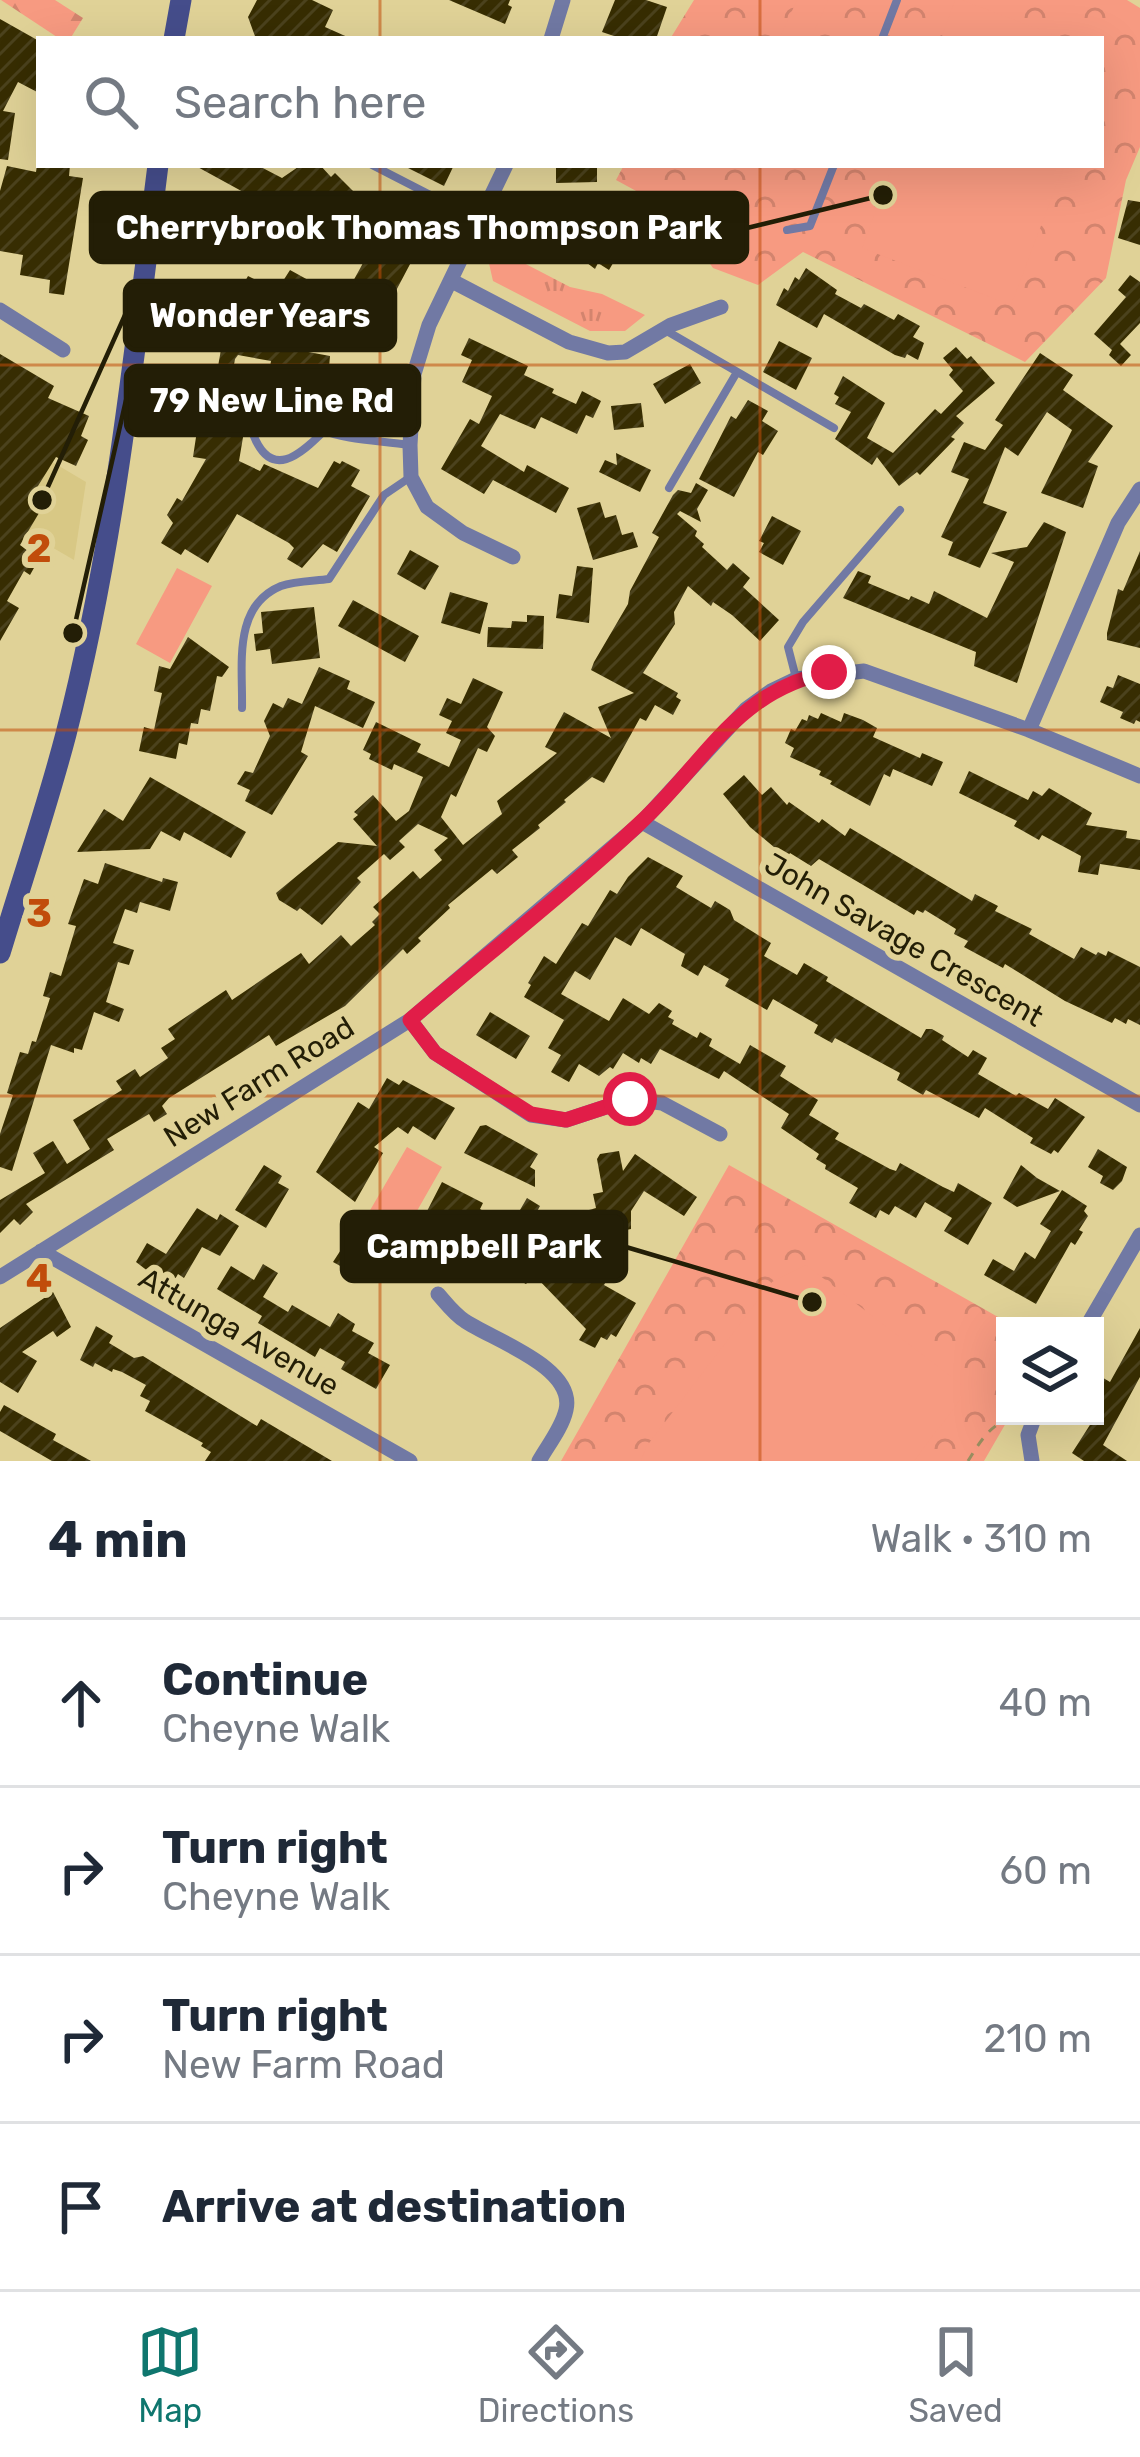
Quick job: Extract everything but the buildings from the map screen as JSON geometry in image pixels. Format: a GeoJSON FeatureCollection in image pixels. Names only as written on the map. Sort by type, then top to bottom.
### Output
{"type":"FeatureCollection","features":[{"type":"Feature","properties":{"kind":"main road"},"geometry":{"type":"LineString","coordinates":[[175,36],[181,0]]}},
{"type":"Feature","properties":{"kind":"main road"},"geometry":{"type":"LineString","coordinates":[[0,953],[66,734],[96,596],[131,379],[158,168]]}},
{"type":"Feature","properties":{"kind":"street"},"geometry":{"type":"LineString","coordinates":[[551,36],[563,0]]}},
{"type":"Feature","properties":{"kind":"street"},"geometry":{"type":"LineString","coordinates":[[505,168],[429,325],[414,374],[410,446],[411,477],[428,507],[463,533],[513,557]]}},
{"type":"Feature","properties":{"kind":"street"},"geometry":{"type":"LineString","coordinates":[[452,281],[568,343],[593,351],[625,352],[664,329],[722,307]]}},
{"type":"Feature","properties":{"kind":"street"},"geometry":{"type":"LineString","coordinates":[[0,310],[63,350]]}},
{"type":"Feature","properties":{"kind":"street"},"geometry":{"type":"LineString","coordinates":[[1029,730],[1118,523],[1140,490]]}},
{"type":"Feature","properties":{"kind":"street","name":"New Farm Road"},"geometry":{"type":"LineString","coordinates":[[0,1277],[410,1020],[642,822],[746,709],[796,679],[864,671],[1140,776]]}},
{"type":"Feature","properties":{"kind":"street","name":"John Savage Crescent"},"geometry":{"type":"LineString","coordinates":[[642,822],[1140,1105]]}},
{"type":"Feature","properties":{"kind":"street"},"geometry":{"type":"LineString","coordinates":[[410,1020],[435,1053],[531,1114],[566,1120],[630,1099],[662,1103],[720,1134]]}},
{"type":"Feature","properties":{"kind":"street"},"geometry":{"type":"LineString","coordinates":[[1092,1317],[1140,1234]]}},
{"type":"Feature","properties":{"kind":"street","name":"Attunga Avenue"},"geometry":{"type":"LineString","coordinates":[[41,1251],[410,1461]]}},
{"type":"Feature","properties":{"kind":"street"},"geometry":{"type":"LineString","coordinates":[[438,1294],[461,1318],[547,1368],[560,1381],[567,1405],[539,1461]]}},
{"type":"Feature","properties":{"kind":"street"},"geometry":{"type":"LineString","coordinates":[[1032,1425],[1028,1435],[1032,1461]]}},
{"type":"Feature","properties":{"kind":"lane"},"geometry":{"type":"LineString","coordinates":[[883,36],[897,0]]}},
{"type":"Feature","properties":{"kind":"lane"},"geometry":{"type":"LineString","coordinates":[[378,168],[480,220]]}},
{"type":"Feature","properties":{"kind":"lane"},"geometry":{"type":"LineString","coordinates":[[787,230],[810,226],[833,168]]}},
{"type":"Feature","properties":{"kind":"lane"},"geometry":{"type":"LineString","coordinates":[[664,329],[835,428]]}},
{"type":"Feature","properties":{"kind":"lane"},"geometry":{"type":"LineString","coordinates":[[669,488],[737,372]]}},
{"type":"Feature","properties":{"kind":"lane"},"geometry":{"type":"LineString","coordinates":[[324,430],[290,460],[274,460],[259,449],[253,434],[266,407],[283,403],[301,410],[324,430],[410,446]]}},
{"type":"Feature","properties":{"kind":"lane"},"geometry":{"type":"LineString","coordinates":[[242,708],[245,622],[260,600],[282,586],[329,579],[384,495],[411,477]]}},
{"type":"Feature","properties":{"kind":"lane"},"geometry":{"type":"LineString","coordinates":[[796,679],[788,647],[803,622],[900,510]]}},
{"type":"Feature","properties":{"kind":"path"},"geometry":{"type":"LineString","coordinates":[[968,1461],[996,1424]]}},
{"type":"Feature","properties":{"kind":"shaded area"},"geometry":{"type":"Polygon","coordinates":[[[0,431],[86,482],[74,560],[0,517],[0,431]]]}},
{"type":"Feature","properties":{"kind":"green space"},"geometry":{"type":"Polygon","coordinates":[[[1,0],[55,0],[83,18],[72,36],[55,36],[1,0]]]}},
{"type":"Feature","properties":{"kind":"green space"},"geometry":{"type":"Polygon","coordinates":[[[694,0],[1127,0],[1140,8],[1140,147],[1126,180],[1106,278],[1025,362],[803,252],[758,285],[713,268],[671,210],[616,180],[622,168],[1104,168],[1104,36],[672,36],[694,0]]]}},
{"type":"Feature","properties":{"kind":"green space"},"geometry":{"type":"Polygon","coordinates":[[[797,0],[828,0],[812,36],[781,35],[797,0]]]}},
{"type":"Feature","properties":{"kind":"green space"},"geometry":{"type":"Polygon","coordinates":[[[955,0],[962,0],[1057,36],[942,36],[955,0]]]}},
{"type":"Feature","properties":{"kind":"green space"},"geometry":{"type":"Polygon","coordinates":[[[892,168],[1063,168],[1011,305],[862,248],[892,168]]]}},
{"type":"Feature","properties":{"kind":"green space"},"geometry":{"type":"Polygon","coordinates":[[[493,247],[570,287],[602,294],[645,315],[625,331],[590,331],[493,281],[488,259],[493,247]]]}},
{"type":"Feature","properties":{"kind":"green space"},"geometry":{"type":"Polygon","coordinates":[[[177,568],[212,586],[170,663],[136,644],[177,568]]]}},
{"type":"Feature","properties":{"kind":"green space"},"geometry":{"type":"Polygon","coordinates":[[[407,1147],[442,1167],[405,1232],[369,1212],[407,1147]]]}},
{"type":"Feature","properties":{"kind":"green space"},"geometry":{"type":"Polygon","coordinates":[[[729,1165],[998,1317],[996,1425],[1005,1425],[984,1461],[561,1461],[729,1165]]]}},
{"type":"Feature","properties":{"kind":"green space"},"geometry":{"type":"Polygon","coordinates":[[[806,1265],[962,1385],[963,1396],[914,1461],[641,1461],[646,1447],[772,1282],[806,1265]]]}},
{"type":"Feature","properties":{"kind":"place","name":"Cherrybrook Thomas Thompson Park"},"geometry":{"type":"Point","coordinates":[883,195]}},
{"type":"Feature","properties":{"kind":"place","name":"Wonder Years"},"geometry":{"type":"Point","coordinates":[42,500]}},
{"type":"Feature","properties":{"kind":"place","name":"79 New Line Rd"},"geometry":{"type":"Point","coordinates":[73,633]}},
{"type":"Feature","properties":{"kind":"place","name":"Campbell Park"},"geometry":{"type":"Point","coordinates":[812,1302]}},
{"type":"Feature","properties":{"kind":"route"},"geometry":{"type":"LineString","coordinates":[[630,1099],[566,1120],[531,1114],[435,1053],[410,1020],[642,822],[746,709],[796,679],[829,672]]}}]}
